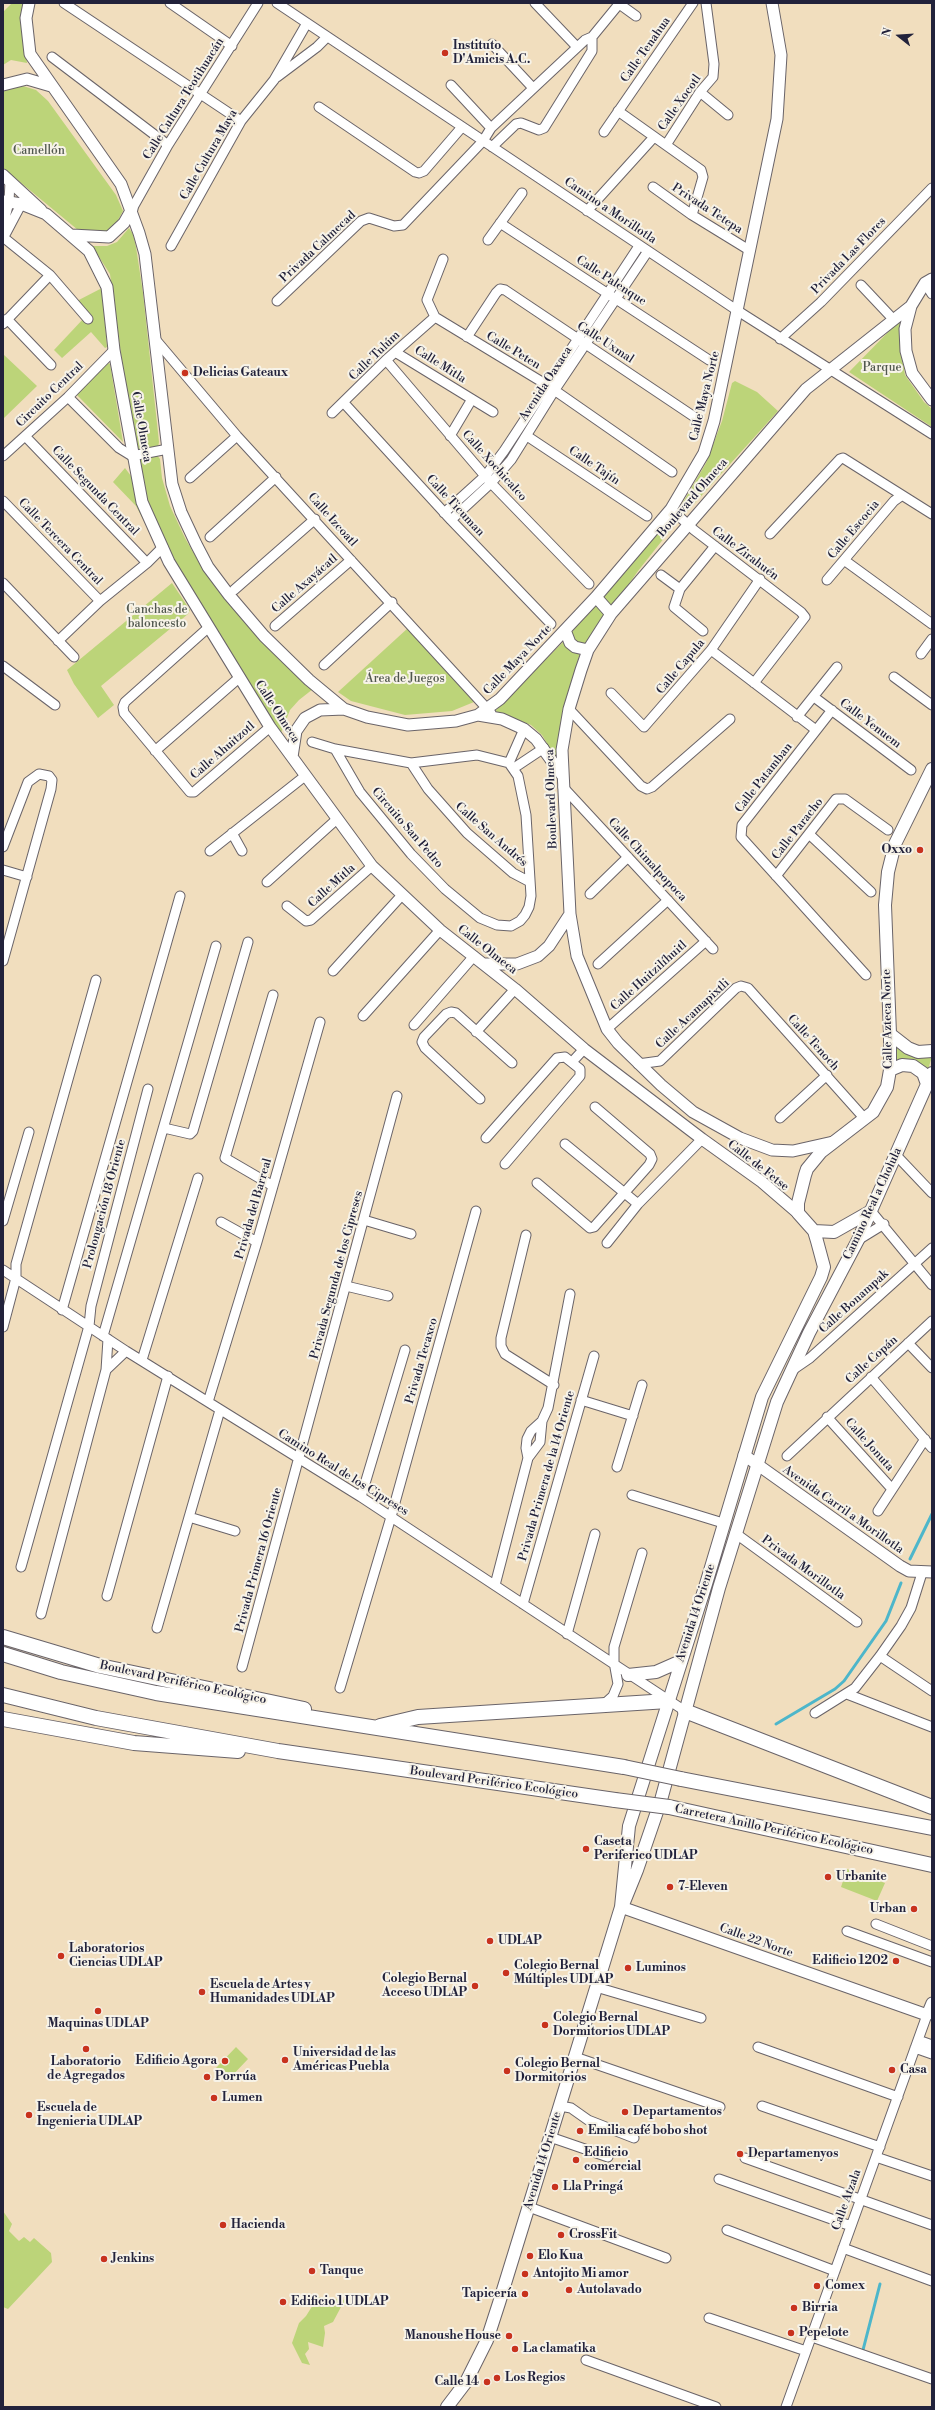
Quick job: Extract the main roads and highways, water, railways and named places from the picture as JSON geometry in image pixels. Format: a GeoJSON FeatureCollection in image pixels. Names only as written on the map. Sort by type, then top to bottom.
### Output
{"type":"FeatureCollection","features":[{"type":"Feature","properties":{"kind":"highway","name":"Boulevard Periférico Ecológico"},"geometry":{"type":"LineString","coordinates":[[3,1638],[100,1666],[305,1709],[371,1726]]}},
{"type":"Feature","properties":{"kind":"highway","name":"Boulevard Periférico Ecológico"},"geometry":{"type":"LineString","coordinates":[[3,1654],[61,1672],[115,1686],[234,1707],[371,1726],[624,1767],[932,1828]]}},
{"type":"Feature","properties":{"kind":"highway","name":"Boulevard Periférico Ecológico"},"geometry":{"type":"LineString","coordinates":[[3,1695],[104,1719],[278,1751],[614,1800]]}},
{"type":"Feature","properties":{"kind":"highway"},"geometry":{"type":"LineString","coordinates":[[371,1726],[418,1717],[668,1701]]}},
{"type":"Feature","properties":{"kind":"highway"},"geometry":{"type":"LineString","coordinates":[[685,1710],[932,1807]]}},
{"type":"Feature","properties":{"kind":"highway","name":"Boulevard Periférico Ecológico"},"geometry":{"type":"LineString","coordinates":[[3,1719],[103,1738],[164,1746],[223,1751],[278,1751]]}},
{"type":"Feature","properties":{"kind":"highway","name":"Carretera Anillo Periférico Ecológico"},"geometry":{"type":"LineString","coordinates":[[614,1800],[669,1807],[928,1865]]}},
{"type":"Feature","properties":{"kind":"main road","name":"Calle Azteca Norte"},"geometry":{"type":"LineString","coordinates":[[814,1231],[798,1213],[798,1203],[807,1169],[833,1142],[865,1119],[882,1098],[890,1070],[885,906],[888,872],[895,844],[932,769]]}},
{"type":"Feature","properties":{"kind":"main road"},"geometry":{"type":"LineString","coordinates":[[890,1034],[908,1048],[918,1052],[932,1051]]}},
{"type":"Feature","properties":{"kind":"main road"},"geometry":{"type":"LineString","coordinates":[[890,1070],[902,1065],[913,1066],[923,1072],[929,1079]]}},
{"type":"Feature","properties":{"kind":"main road","name":"Camino Real a Cholula"},"geometry":{"type":"LineString","coordinates":[[809,1333],[858,1240],[929,1079]]}},
{"type":"Feature","properties":{"kind":"main road"},"geometry":{"type":"LineString","coordinates":[[814,1231],[834,1232],[871,1211]]}},
{"type":"Feature","properties":{"kind":"main road","name":"Avenida 14 Oriente"},"geometry":{"type":"LineString","coordinates":[[621,1907],[629,1826],[706,1584],[723,1523],[762,1397],[822,1273],[822,1254],[814,1231]]}},
{"type":"Feature","properties":{"kind":"main road","name":"Avenida 14 Oriente"},"geometry":{"type":"LineString","coordinates":[[447,2407],[466,2382],[487,2340],[621,1907],[637,1870],[656,1813],[718,1588],[756,1464],[777,1402],[790,1371],[809,1333]]}},
{"type":"Feature","properties":{"kind":"main road"},"geometry":{"type":"LineString","coordinates":[[706,1584],[718,1588]]}},
{"type":"Feature","properties":{"kind":"main road"},"geometry":{"type":"LineString","coordinates":[[628,1675],[656,1672],[681,1661]]}},
{"type":"Feature","properties":{"kind":"waterway"},"geometry":{"type":"LineString","coordinates":[[910,1559],[932,1514]]}},
{"type":"Feature","properties":{"kind":"waterway"},"geometry":{"type":"LineString","coordinates":[[776,1724],[835,1689],[844,1681],[886,1621],[901,1583]]}},
{"type":"Feature","properties":{"kind":"waterway"},"geometry":{"type":"LineString","coordinates":[[863,2350],[880,2284]]}},
{"type":"Feature","properties":{"kind":"place","name":"Instituto D'Amicis A.C."},"geometry":{"type":"Point","coordinates":[445,53]}},
{"type":"Feature","properties":{"kind":"place","name":"Delicias Gateaux"},"geometry":{"type":"Point","coordinates":[185,373]}},
{"type":"Feature","properties":{"kind":"place","name":"Oxxo"},"geometry":{"type":"Point","coordinates":[920,850]}},
{"type":"Feature","properties":{"kind":"place","name":"Caseta Periferico UDLAP"},"geometry":{"type":"Point","coordinates":[586,1849]}},
{"type":"Feature","properties":{"kind":"place","name":"Urbanite"},"geometry":{"type":"Point","coordinates":[828,1877]}},
{"type":"Feature","properties":{"kind":"place","name":"7-Eleven"},"geometry":{"type":"Point","coordinates":[670,1887]}},
{"type":"Feature","properties":{"kind":"place","name":"Urban"},"geometry":{"type":"Point","coordinates":[914,1909]}},
{"type":"Feature","properties":{"kind":"place","name":"UDLAP"},"geometry":{"type":"Point","coordinates":[490,1941]}},
{"type":"Feature","properties":{"kind":"place","name":"Laboratorios Ciencias UDLAP"},"geometry":{"type":"Point","coordinates":[61,1956]}},
{"type":"Feature","properties":{"kind":"place","name":"Edificio 1202"},"geometry":{"type":"Point","coordinates":[896,1961]}},
{"type":"Feature","properties":{"kind":"place","name":"Luminos"},"geometry":{"type":"Point","coordinates":[628,1968]}},
{"type":"Feature","properties":{"kind":"place","name":"Colegio Bernal Múltiples UDLAP"},"geometry":{"type":"Point","coordinates":[506,1973]}},
{"type":"Feature","properties":{"kind":"place","name":"Colegio Bernal Acceso UDLAP"},"geometry":{"type":"Point","coordinates":[475,1986]}},
{"type":"Feature","properties":{"kind":"place","name":"Escuela de Artes y Humanidades UDLAP"},"geometry":{"type":"Point","coordinates":[202,1992]}},
{"type":"Feature","properties":{"kind":"place","name":"Maquinas UDLAP"},"geometry":{"type":"Point","coordinates":[98,2011]}},
{"type":"Feature","properties":{"kind":"place","name":"Colegio Bernal Dormitorios UDLAP"},"geometry":{"type":"Point","coordinates":[545,2025]}},
{"type":"Feature","properties":{"kind":"place","name":"Laboratorio de Agregados"},"geometry":{"type":"Point","coordinates":[86,2049]}},
{"type":"Feature","properties":{"kind":"place","name":"Universidad de las Américas Puebla"},"geometry":{"type":"Point","coordinates":[285,2060]}},
{"type":"Feature","properties":{"kind":"place","name":"Edificio Agora"},"geometry":{"type":"Point","coordinates":[225,2061]}},
{"type":"Feature","properties":{"kind":"place","name":"Casa"},"geometry":{"type":"Point","coordinates":[892,2070]}},
{"type":"Feature","properties":{"kind":"place","name":"Colegio Bernal Dormitorios"},"geometry":{"type":"Point","coordinates":[507,2071]}},
{"type":"Feature","properties":{"kind":"place","name":"Porrúa"},"geometry":{"type":"Point","coordinates":[207,2077]}},
{"type":"Feature","properties":{"kind":"place","name":"Lumen"},"geometry":{"type":"Point","coordinates":[214,2098]}},
{"type":"Feature","properties":{"kind":"place","name":"Departamentos"},"geometry":{"type":"Point","coordinates":[625,2112]}},
{"type":"Feature","properties":{"kind":"place","name":"Escuela de Ingenieria UDLAP"},"geometry":{"type":"Point","coordinates":[29,2115]}},
{"type":"Feature","properties":{"kind":"place","name":"Emilia café bobo shot"},"geometry":{"type":"Point","coordinates":[580,2131]}},
{"type":"Feature","properties":{"kind":"place","name":"Departamenyos"},"geometry":{"type":"Point","coordinates":[740,2154]}},
{"type":"Feature","properties":{"kind":"place","name":"Edificio comercial"},"geometry":{"type":"Point","coordinates":[576,2160]}},
{"type":"Feature","properties":{"kind":"place","name":"Lla Pringá"},"geometry":{"type":"Point","coordinates":[555,2187]}},
{"type":"Feature","properties":{"kind":"place","name":"Hacienda"},"geometry":{"type":"Point","coordinates":[223,2225]}},
{"type":"Feature","properties":{"kind":"place","name":"CrossFit"},"geometry":{"type":"Point","coordinates":[561,2235]}},
{"type":"Feature","properties":{"kind":"place","name":"Elo Kua"},"geometry":{"type":"Point","coordinates":[530,2256]}},
{"type":"Feature","properties":{"kind":"place","name":"Jenkins"},"geometry":{"type":"Point","coordinates":[104,2259]}},
{"type":"Feature","properties":{"kind":"place","name":"Tanque"},"geometry":{"type":"Point","coordinates":[312,2271]}},
{"type":"Feature","properties":{"kind":"place","name":"Antojito Mi amor"},"geometry":{"type":"Point","coordinates":[525,2274]}},
{"type":"Feature","properties":{"kind":"place","name":"Comex"},"geometry":{"type":"Point","coordinates":[817,2286]}},
{"type":"Feature","properties":{"kind":"place","name":"Autolavado"},"geometry":{"type":"Point","coordinates":[569,2290]}},
{"type":"Feature","properties":{"kind":"place","name":"Tapicería"},"geometry":{"type":"Point","coordinates":[525,2294]}},
{"type":"Feature","properties":{"kind":"place","name":"Edificio 1 UDLAP"},"geometry":{"type":"Point","coordinates":[283,2302]}},
{"type":"Feature","properties":{"kind":"place","name":"Birria"},"geometry":{"type":"Point","coordinates":[794,2308]}},
{"type":"Feature","properties":{"kind":"place","name":"Pepelote"},"geometry":{"type":"Point","coordinates":[791,2333]}},
{"type":"Feature","properties":{"kind":"place","name":"Manoushe House"},"geometry":{"type":"Point","coordinates":[509,2336]}},
{"type":"Feature","properties":{"kind":"place","name":"La clamatika"},"geometry":{"type":"Point","coordinates":[515,2349]}},
{"type":"Feature","properties":{"kind":"place","name":"Los Regios"},"geometry":{"type":"Point","coordinates":[497,2378]}},
{"type":"Feature","properties":{"kind":"place","name":"Calle 14"},"geometry":{"type":"Point","coordinates":[487,2382]}},
{"type":"Feature","properties":{"kind":"park label","name":"Camellón"},"geometry":{"type":"Point","coordinates":[39,151]}},
{"type":"Feature","properties":{"kind":"park label","name":"Parque"},"geometry":{"type":"Point","coordinates":[882,368]}},
{"type":"Feature","properties":{"kind":"park label","name":"Canchas de baloncesto"},"geometry":{"type":"Point","coordinates":[157,617]}},
{"type":"Feature","properties":{"kind":"park label","name":"Área de Juegos"},"geometry":{"type":"Point","coordinates":[405,679]}}]}
